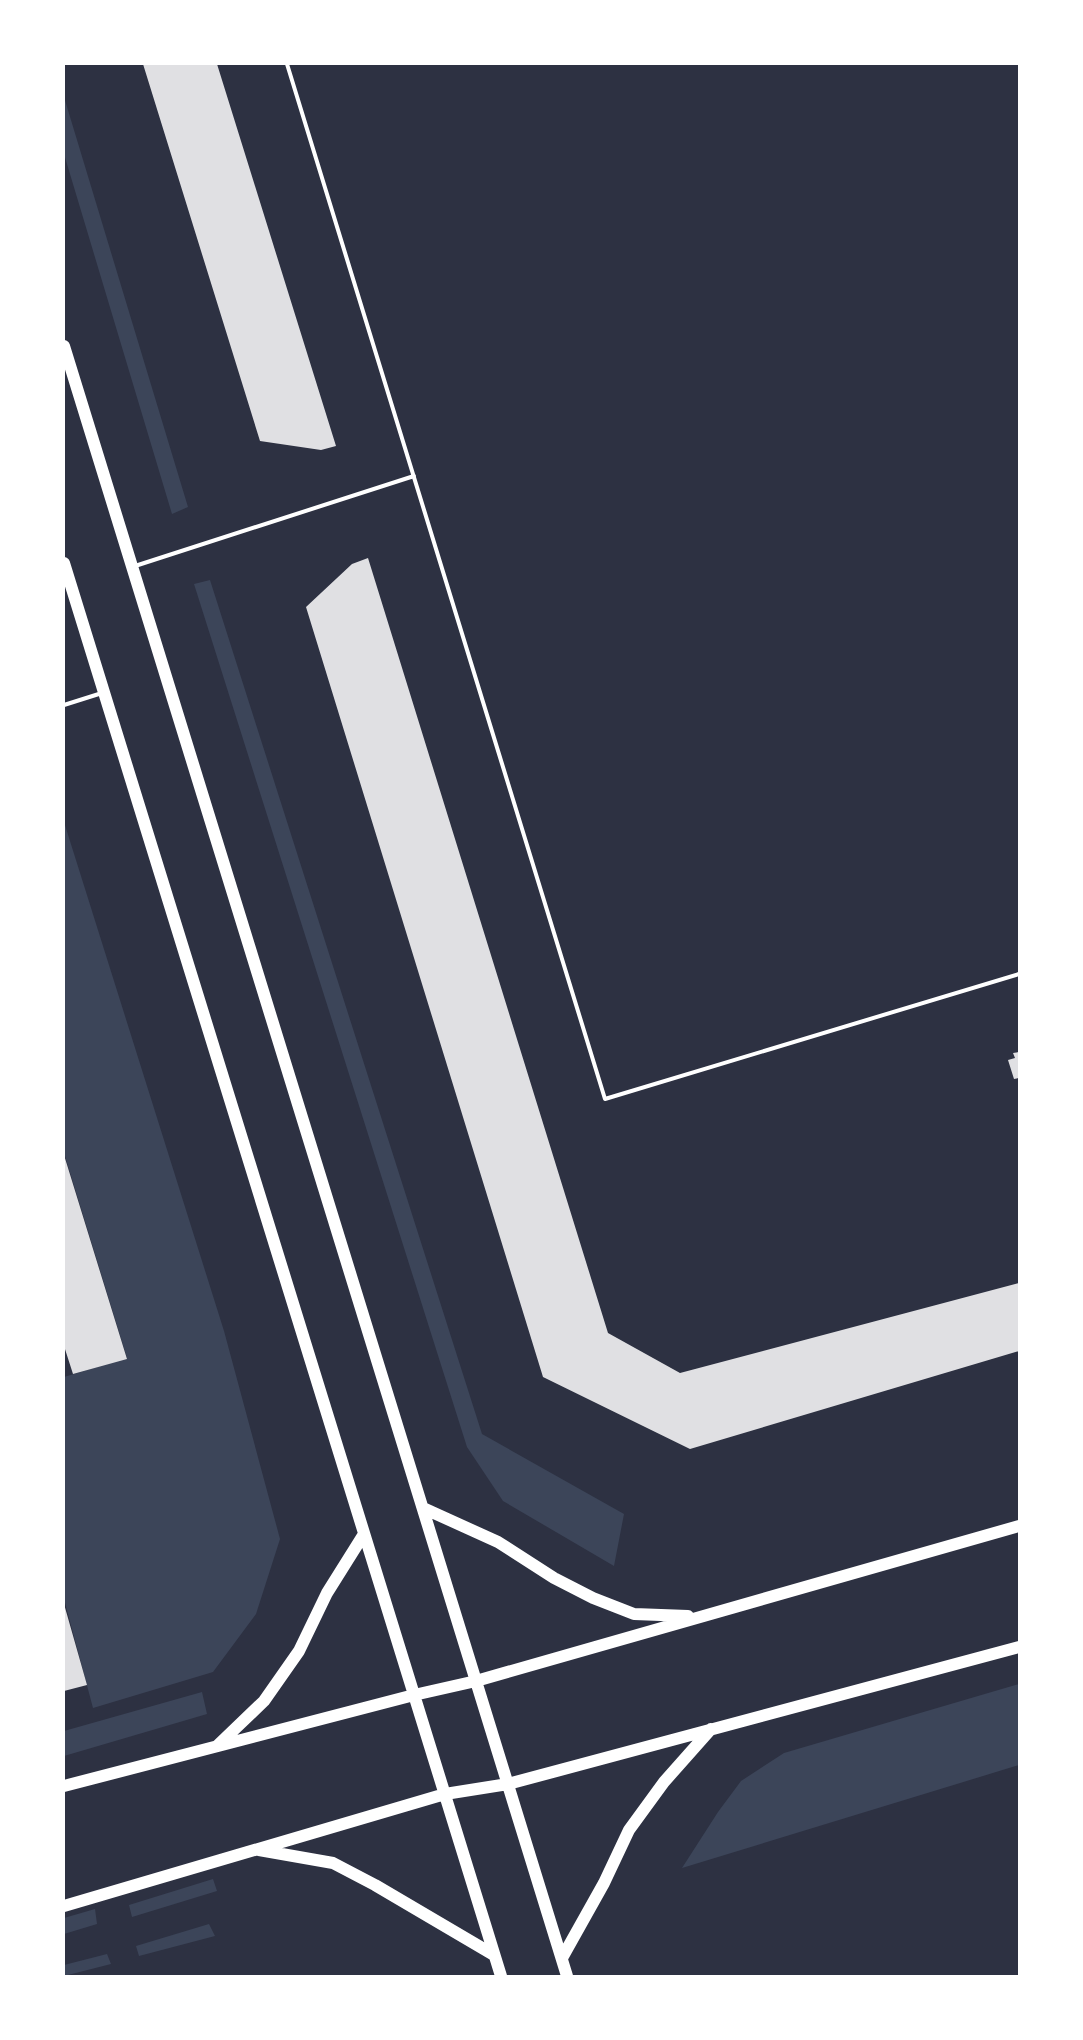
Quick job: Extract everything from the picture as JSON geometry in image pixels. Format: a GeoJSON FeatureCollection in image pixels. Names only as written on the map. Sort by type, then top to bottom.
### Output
{"type":"FeatureCollection","features":[{"type":"Feature","properties":{"kind":"main road"},"geometry":{"type":"LineString","coordinates":[[64,346],[567,1976]]}},
{"type":"Feature","properties":{"kind":"main road"},"geometry":{"type":"LineString","coordinates":[[64,563],[501,1976]]}},
{"type":"Feature","properties":{"kind":"main road"},"geometry":{"type":"LineString","coordinates":[[423,1508],[498,1542],[562,1582],[593,1598],[634,1614],[700,1616]]}},
{"type":"Feature","properties":{"kind":"main road"},"geometry":{"type":"LineString","coordinates":[[64,1786],[414,1695],[476,1681],[1019,1526]]}},
{"type":"Feature","properties":{"kind":"main road"},"geometry":{"type":"LineString","coordinates":[[216,1747],[264,1701],[294,1658],[327,1593],[364,1534]]}},
{"type":"Feature","properties":{"kind":"main road"},"geometry":{"type":"LineString","coordinates":[[64,1906],[445,1794],[508,1784],[1019,1647]]}},
{"type":"Feature","properties":{"kind":"main road"},"geometry":{"type":"LineString","coordinates":[[562,1958],[604,1883],[629,1830],[664,1782],[711,1729]]}},
{"type":"Feature","properties":{"kind":"main road"},"geometry":{"type":"LineString","coordinates":[[256,1849],[333,1864],[375,1885],[494,1955]]}},
{"type":"Feature","properties":{"kind":"lane"},"geometry":{"type":"LineString","coordinates":[[287,64],[605,1099],[1019,974]]}},
{"type":"Feature","properties":{"kind":"lane"},"geometry":{"type":"LineString","coordinates":[[132,567],[414,476]]}},
{"type":"Feature","properties":{"kind":"lane"},"geometry":{"type":"LineString","coordinates":[[64,705],[104,693]]}},
{"type":"Feature","properties":{"kind":"shaded area"},"geometry":{"type":"Polygon","coordinates":[[[64,97],[188,507],[172,514],[64,154],[64,97]]]}},
{"type":"Feature","properties":{"kind":"shaded area"},"geometry":{"type":"Polygon","coordinates":[[[210,580],[482,1434],[624,1514],[614,1566],[503,1501],[467,1447],[194,584],[210,580]]]}},
{"type":"Feature","properties":{"kind":"shaded area"},"geometry":{"type":"Polygon","coordinates":[[[64,822],[224,1331],[280,1539],[256,1614],[213,1672],[93,1708],[64,1599],[64,1377],[127,1358],[64,1153],[64,822]]]}},
{"type":"Feature","properties":{"kind":"shaded area"},"geometry":{"type":"Polygon","coordinates":[[[1019,1684],[1019,1765],[682,1868],[718,1812],[741,1781],[784,1753],[1019,1684]]]}},
{"type":"Feature","properties":{"kind":"shaded area"},"geometry":{"type":"Polygon","coordinates":[[[202,1692],[207,1714],[64,1756],[64,1731],[202,1692]]]}},
{"type":"Feature","properties":{"kind":"shaded area"},"geometry":{"type":"Polygon","coordinates":[[[213,1879],[217,1891],[132,1917],[129,1905],[213,1879]]]}},
{"type":"Feature","properties":{"kind":"shaded area"},"geometry":{"type":"Polygon","coordinates":[[[95,1909],[97,1924],[64,1934],[64,1918],[95,1909]]]}},
{"type":"Feature","properties":{"kind":"shaded area"},"geometry":{"type":"Polygon","coordinates":[[[209,1924],[215,1936],[139,1956],[136,1946],[209,1924]]]}},
{"type":"Feature","properties":{"kind":"shaded area"},"geometry":{"type":"Polygon","coordinates":[[[107,1954],[111,1964],[64,1976],[64,1965],[107,1954]]]}},
{"type":"Feature","properties":{"kind":"building"},"geometry":{"type":"Polygon","coordinates":[[[143,64],[217,64],[336,446],[321,450],[260,441],[143,64]]]}},
{"type":"Feature","properties":{"kind":"building"},"geometry":{"type":"Polygon","coordinates":[[[368,558],[608,1333],[680,1373],[1019,1283],[1019,1351],[690,1449],[543,1377],[306,607],[352,564],[368,558]]]}},
{"type":"Feature","properties":{"kind":"building"},"geometry":{"type":"Polygon","coordinates":[[[1019,1052],[1019,1078],[1014,1079],[1008,1060],[1015,1058],[1013,1053],[1019,1052]]]}},
{"type":"Feature","properties":{"kind":"building"},"geometry":{"type":"Polygon","coordinates":[[[64,1155],[127,1359],[73,1374],[64,1346],[64,1155]]]}},
{"type":"Feature","properties":{"kind":"building"},"geometry":{"type":"Polygon","coordinates":[[[64,1604],[87,1685],[64,1691],[64,1604]]]}}]}
